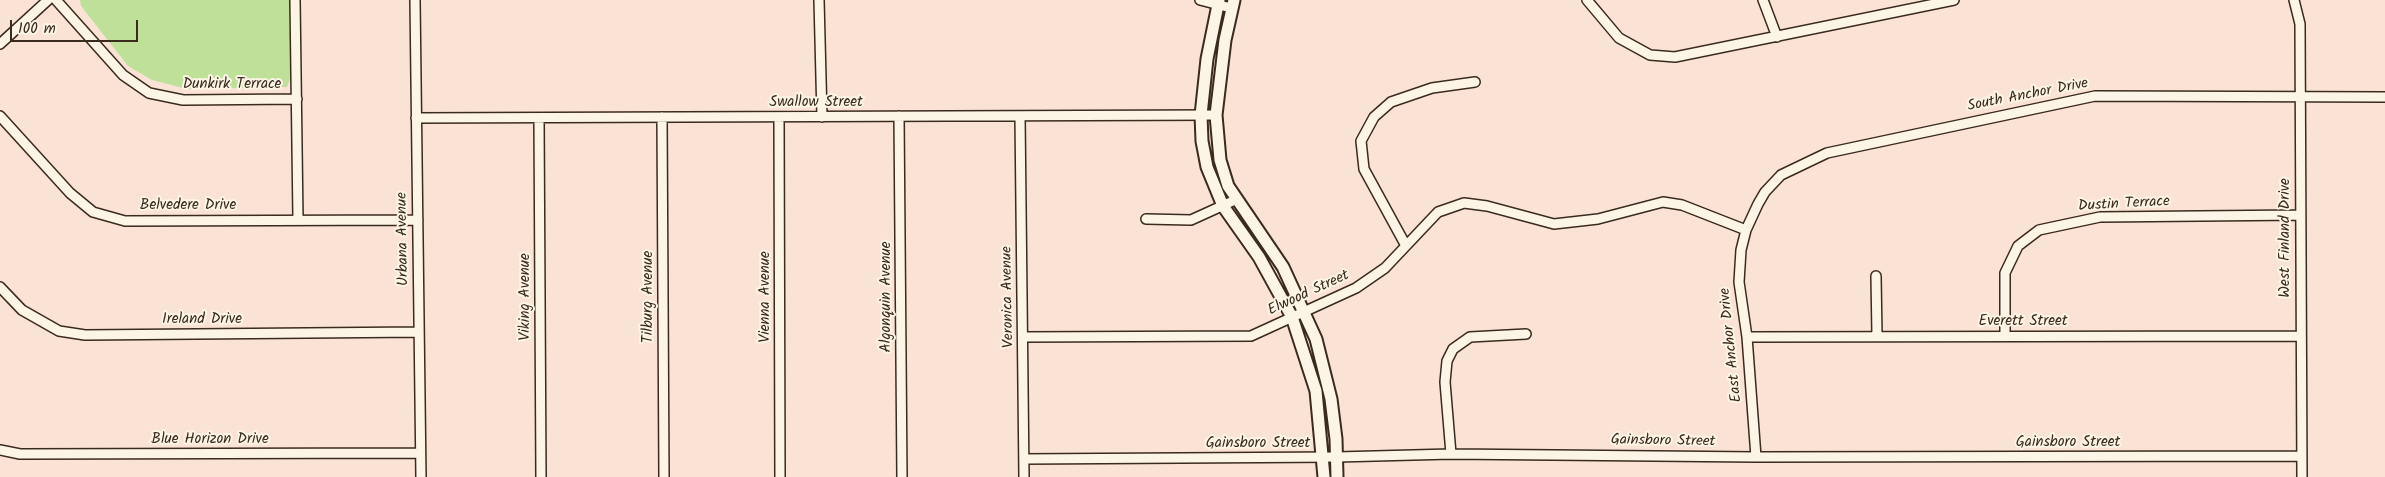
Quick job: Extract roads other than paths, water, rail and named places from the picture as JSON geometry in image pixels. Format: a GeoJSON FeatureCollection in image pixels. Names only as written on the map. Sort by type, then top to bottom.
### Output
{"type":"FeatureCollection","features":[{"type":"Feature","properties":{"kind":"street"},"geometry":{"type":"LineString","coordinates":[[0,44],[48,0]]}},
{"type":"Feature","properties":{"kind":"street","name":"Dunkirk Terrace"},"geometry":{"type":"LineString","coordinates":[[56,0],[124,75],[148,93],[183,100],[297,99]]}},
{"type":"Feature","properties":{"kind":"street"},"geometry":{"type":"LineString","coordinates":[[295,0],[298,219]]}},
{"type":"Feature","properties":{"kind":"street","name":"Urbana Avenue"},"geometry":{"type":"LineString","coordinates":[[415,0],[421,477]]}},
{"type":"Feature","properties":{"kind":"street"},"geometry":{"type":"LineString","coordinates":[[819,0],[822,117]]}},
{"type":"Feature","properties":{"kind":"street"},"geometry":{"type":"LineString","coordinates":[[1200,0],[1233,4],[1216,115],[1220,160],[1228,186],[1235,200],[1283,267],[1305,311],[1328,379],[1337,457],[1337,477]]}},
{"type":"Feature","properties":{"kind":"street"},"geometry":{"type":"LineString","coordinates":[[1587,0],[1619,38],[1650,55],[1675,57],[1954,0]]}},
{"type":"Feature","properties":{"kind":"street"},"geometry":{"type":"LineString","coordinates":[[1763,0],[1777,37]]}},
{"type":"Feature","properties":{"kind":"street","name":"West Finland Drive"},"geometry":{"type":"LineString","coordinates":[[2294,0],[2300,24],[2302,477]]}},
{"type":"Feature","properties":{"kind":"street"},"geometry":{"type":"LineString","coordinates":[[1218,2],[1207,59],[1202,115],[1202,141],[1207,168],[1223,206],[1274,282],[1292,317],[1316,391],[1324,477]]}},
{"type":"Feature","properties":{"kind":"street"},"geometry":{"type":"LineString","coordinates":[[1405,244],[1364,169],[1361,141],[1374,117],[1391,102],[1432,88],[1475,82]]}},
{"type":"Feature","properties":{"kind":"street","name":"South Anchor Drive"},"geometry":{"type":"LineString","coordinates":[[1746,230],[1765,192],[1781,175],[1827,153],[2095,96],[2385,97]]}},
{"type":"Feature","properties":{"kind":"street","name":"Swallow Street"},"geometry":{"type":"LineString","coordinates":[[416,118],[1216,115]]}},
{"type":"Feature","properties":{"kind":"street","name":"Belvedere Drive"},"geometry":{"type":"LineString","coordinates":[[0,116],[70,193],[93,212],[125,221],[418,220]]}},
{"type":"Feature","properties":{"kind":"street","name":"Algonquin Avenue"},"geometry":{"type":"LineString","coordinates":[[899,116],[902,477]]}},
{"type":"Feature","properties":{"kind":"street","name":"Veronica Avenue"},"geometry":{"type":"LineString","coordinates":[[1020,116],[1024,337],[1024,477]]}},
{"type":"Feature","properties":{"kind":"street","name":"Tilburg Avenue"},"geometry":{"type":"LineString","coordinates":[[662,117],[664,477]]}},
{"type":"Feature","properties":{"kind":"street","name":"Vienna Avenue"},"geometry":{"type":"LineString","coordinates":[[779,117],[780,477]]}},
{"type":"Feature","properties":{"kind":"street","name":"Viking Avenue"},"geometry":{"type":"LineString","coordinates":[[539,118],[541,477]]}},
{"type":"Feature","properties":{"kind":"street"},"geometry":{"type":"LineString","coordinates":[[1146,219],[1191,220],[1235,200]]}},
{"type":"Feature","properties":{"kind":"street","name":"Elwood Street"},"geometry":{"type":"LineString","coordinates":[[1024,337],[1251,336],[1356,288],[1385,268],[1405,244],[1438,212],[1464,202],[1487,206],[1554,224],[1598,219],[1663,202],[1682,205],[1746,230]]}},
{"type":"Feature","properties":{"kind":"street","name":"Dustin Terrace"},"geometry":{"type":"LineString","coordinates":[[2005,336],[2005,273],[2018,246],[2039,230],[2100,217],[2300,215]]}},
{"type":"Feature","properties":{"kind":"street","name":"East Anchor Drive"},"geometry":{"type":"LineString","coordinates":[[1746,230],[1741,250],[1739,282],[1747,337],[1756,457]]}},
{"type":"Feature","properties":{"kind":"street"},"geometry":{"type":"LineString","coordinates":[[1876,276],[1877,336]]}},
{"type":"Feature","properties":{"kind":"street","name":"Ireland Drive"},"geometry":{"type":"LineString","coordinates":[[0,287],[22,310],[59,331],[85,335],[419,332]]}},
{"type":"Feature","properties":{"kind":"street"},"geometry":{"type":"LineString","coordinates":[[1451,454],[1445,382],[1447,361],[1453,349],[1470,337],[1526,334]]}},
{"type":"Feature","properties":{"kind":"street","name":"Everett Street"},"geometry":{"type":"LineString","coordinates":[[1747,337],[2300,336]]}},
{"type":"Feature","properties":{"kind":"street","name":"Blue Horizon Drive"},"geometry":{"type":"LineString","coordinates":[[0,450],[20,454],[420,453]]}},
{"type":"Feature","properties":{"kind":"street","name":"Gainsboro Street"},"geometry":{"type":"LineString","coordinates":[[1024,459],[1337,457],[1451,454],[1756,457],[2302,456]]}}]}
